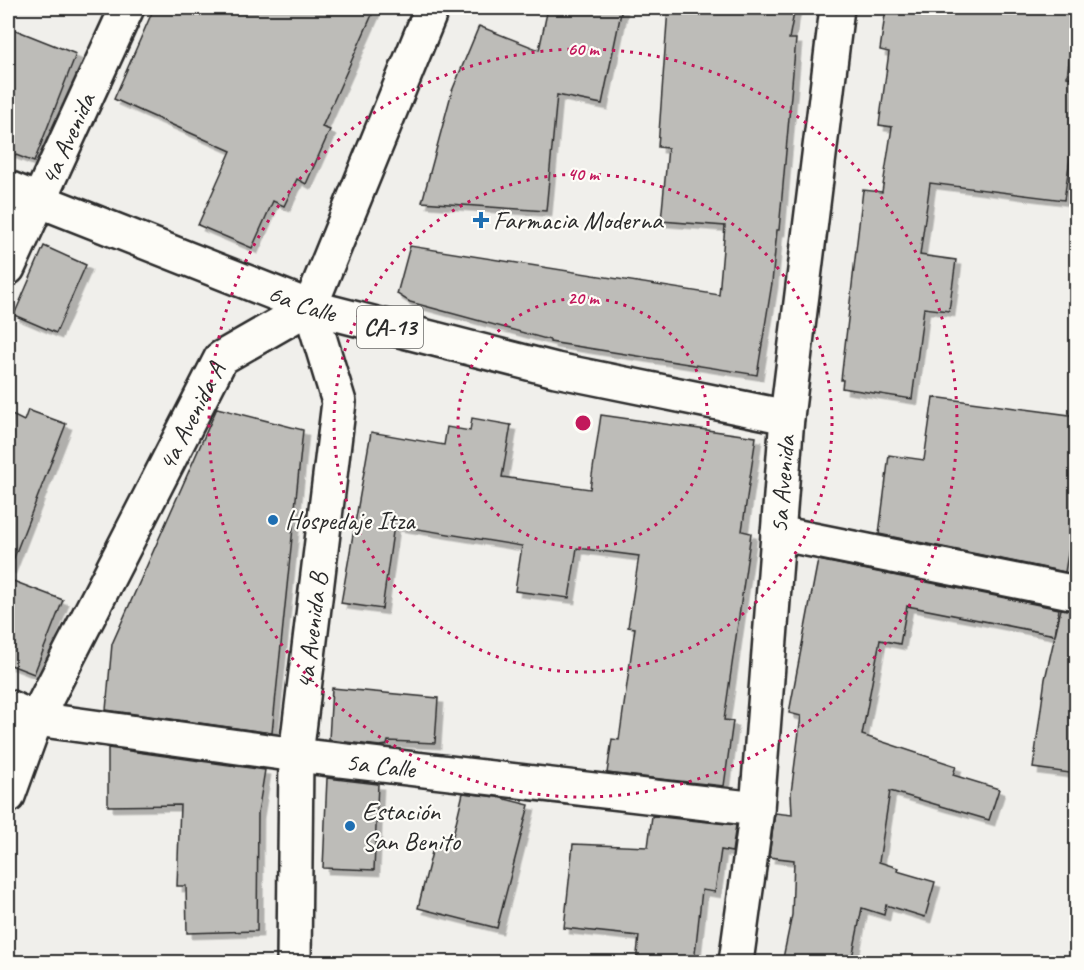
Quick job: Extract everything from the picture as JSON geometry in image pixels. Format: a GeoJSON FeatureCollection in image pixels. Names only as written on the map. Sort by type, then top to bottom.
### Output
{"type":"FeatureCollection","features":[{"type":"Feature","properties":{"kind":"street","name":"4a Avenida"},"geometry":{"type":"LineString","coordinates":[[8,268],[127,8]]}},
{"type":"Feature","properties":{"kind":"street"},"geometry":{"type":"LineString","coordinates":[[310,307],[432,8]]}},
{"type":"Feature","properties":{"kind":"street","name":"5a Avenida"},"geometry":{"type":"LineString","coordinates":[[736,963],[757,809],[787,417],[837,8]]}},
{"type":"Feature","properties":{"kind":"street","name":"6a Calle"},"geometry":{"type":"LineString","coordinates":[[8,188],[310,307],[556,370],[787,417]]}},
{"type":"Feature","properties":{"kind":"street","name":"4a Avenida A"},"geometry":{"type":"LineString","coordinates":[[8,796],[22,713],[221,358],[310,307]]}},
{"type":"Feature","properties":{"kind":"street","name":"4a Avenida B"},"geometry":{"type":"LineString","coordinates":[[294,963],[296,755],[339,402],[310,307]]}},
{"type":"Feature","properties":{"kind":"street"},"geometry":{"type":"LineString","coordinates":[[778,533],[1077,594]]}},
{"type":"Feature","properties":{"kind":"street","name":"5a Calle"},"geometry":{"type":"LineString","coordinates":[[22,713],[296,755],[757,809]]}},
{"type":"Feature","properties":{"kind":"building"},"geometry":{"type":"Polygon","coordinates":[[[154,8],[375,8],[322,127],[330,130],[306,184],[297,179],[284,206],[273,201],[252,248],[198,225],[231,151],[114,99],[154,8]]]}},
{"type":"Feature","properties":{"kind":"building"},"geometry":{"type":"Polygon","coordinates":[[[548,8],[622,8],[602,104],[557,95],[546,211],[422,202],[452,91],[479,26],[539,50],[548,8]]]}},
{"type":"Feature","properties":{"kind":"building"},"geometry":{"type":"Polygon","coordinates":[[[668,8],[795,8],[789,39],[796,39],[779,230],[777,230],[772,283],[757,375],[550,342],[550,340],[410,302],[397,294],[410,246],[719,295],[725,226],[661,221],[668,148],[658,147],[668,8]]]}},
{"type":"Feature","properties":{"kind":"building"},"geometry":{"type":"Polygon","coordinates":[[[886,8],[1076,8],[1067,77],[1077,78],[1077,110],[1064,200],[930,183],[920,255],[956,260],[949,311],[924,308],[912,399],[842,388],[843,380],[841,380],[863,190],[882,192],[892,127],[879,125],[889,52],[880,50],[886,8]]]}},
{"type":"Feature","properties":{"kind":"building"},"geometry":{"type":"Polygon","coordinates":[[[8,27],[76,54],[34,162],[8,152],[8,27]]]}},
{"type":"Feature","properties":{"kind":"building"},"geometry":{"type":"Polygon","coordinates":[[[44,246],[86,265],[56,333],[14,315],[44,246]]]}},
{"type":"Feature","properties":{"kind":"building"},"geometry":{"type":"Polygon","coordinates":[[[933,397],[1077,416],[1077,499],[1065,572],[879,534],[889,455],[924,460],[933,397]]]}},
{"type":"Feature","properties":{"kind":"building"},"geometry":{"type":"Polygon","coordinates":[[[217,408],[303,430],[272,733],[106,710],[112,644],[217,408]]]}},
{"type":"Feature","properties":{"kind":"building"},"geometry":{"type":"Polygon","coordinates":[[[28,410],[66,424],[10,568],[8,567],[8,413],[24,421],[28,410]]]}},
{"type":"Feature","properties":{"kind":"building"},"geometry":{"type":"Polygon","coordinates":[[[601,415],[756,437],[742,531],[751,533],[724,720],[733,721],[724,786],[607,773],[612,739],[619,740],[635,628],[628,627],[639,556],[577,548],[569,598],[515,591],[522,546],[394,525],[382,609],[341,603],[371,432],[444,445],[447,427],[470,431],[472,418],[511,425],[502,477],[590,489],[601,415]]]}},
{"type":"Feature","properties":{"kind":"building"},"geometry":{"type":"Polygon","coordinates":[[[818,560],[1059,609],[1055,635],[907,606],[900,644],[880,640],[862,735],[956,766],[953,775],[999,789],[989,820],[890,791],[879,862],[898,868],[897,871],[935,882],[925,917],[886,905],[884,915],[862,908],[851,963],[782,963],[792,915],[794,860],[769,857],[775,813],[792,815],[791,793],[801,716],[789,713],[818,560]]]}},
{"type":"Feature","properties":{"kind":"building"},"geometry":{"type":"Polygon","coordinates":[[[8,579],[63,600],[34,674],[8,664],[8,579]]]}},
{"type":"Feature","properties":{"kind":"building"},"geometry":{"type":"Polygon","coordinates":[[[1061,609],[1077,611],[1077,774],[1033,768],[1045,679],[1061,609]]]}},
{"type":"Feature","properties":{"kind":"building"},"geometry":{"type":"Polygon","coordinates":[[[332,688],[438,698],[435,743],[388,741],[387,745],[380,746],[329,740],[332,688]]]}},
{"type":"Feature","properties":{"kind":"building"},"geometry":{"type":"Polygon","coordinates":[[[108,748],[265,770],[258,813],[257,931],[187,933],[186,886],[177,886],[180,805],[108,806],[108,748]]]}},
{"type":"Feature","properties":{"kind":"building","name":"Estación San Benito"},"geometry":{"type":"Polygon","coordinates":[[[327,778],[378,784],[374,870],[323,868],[327,778]]]}},
{"type":"Feature","properties":{"kind":"building"},"geometry":{"type":"Polygon","coordinates":[[[463,793],[497,797],[529,805],[497,928],[418,908],[434,844],[450,848],[463,793]]]}},
{"type":"Feature","properties":{"kind":"building"},"geometry":{"type":"Polygon","coordinates":[[[652,816],[736,825],[732,852],[721,850],[715,892],[702,890],[694,963],[636,963],[639,936],[564,928],[573,844],[648,847],[652,816]]]}},
{"type":"Feature","properties":{"kind":"place","name":"Farmacia Moderna"},"geometry":{"type":"Point","coordinates":[481,220]}},
{"type":"Feature","properties":{"kind":"place","name":"Hospedaje Itza"},"geometry":{"type":"Point","coordinates":[273,520]}},
{"type":"Feature","properties":{"kind":"place","name":"Estación San Benito"},"geometry":{"type":"Point","coordinates":[350,826]}}]}
